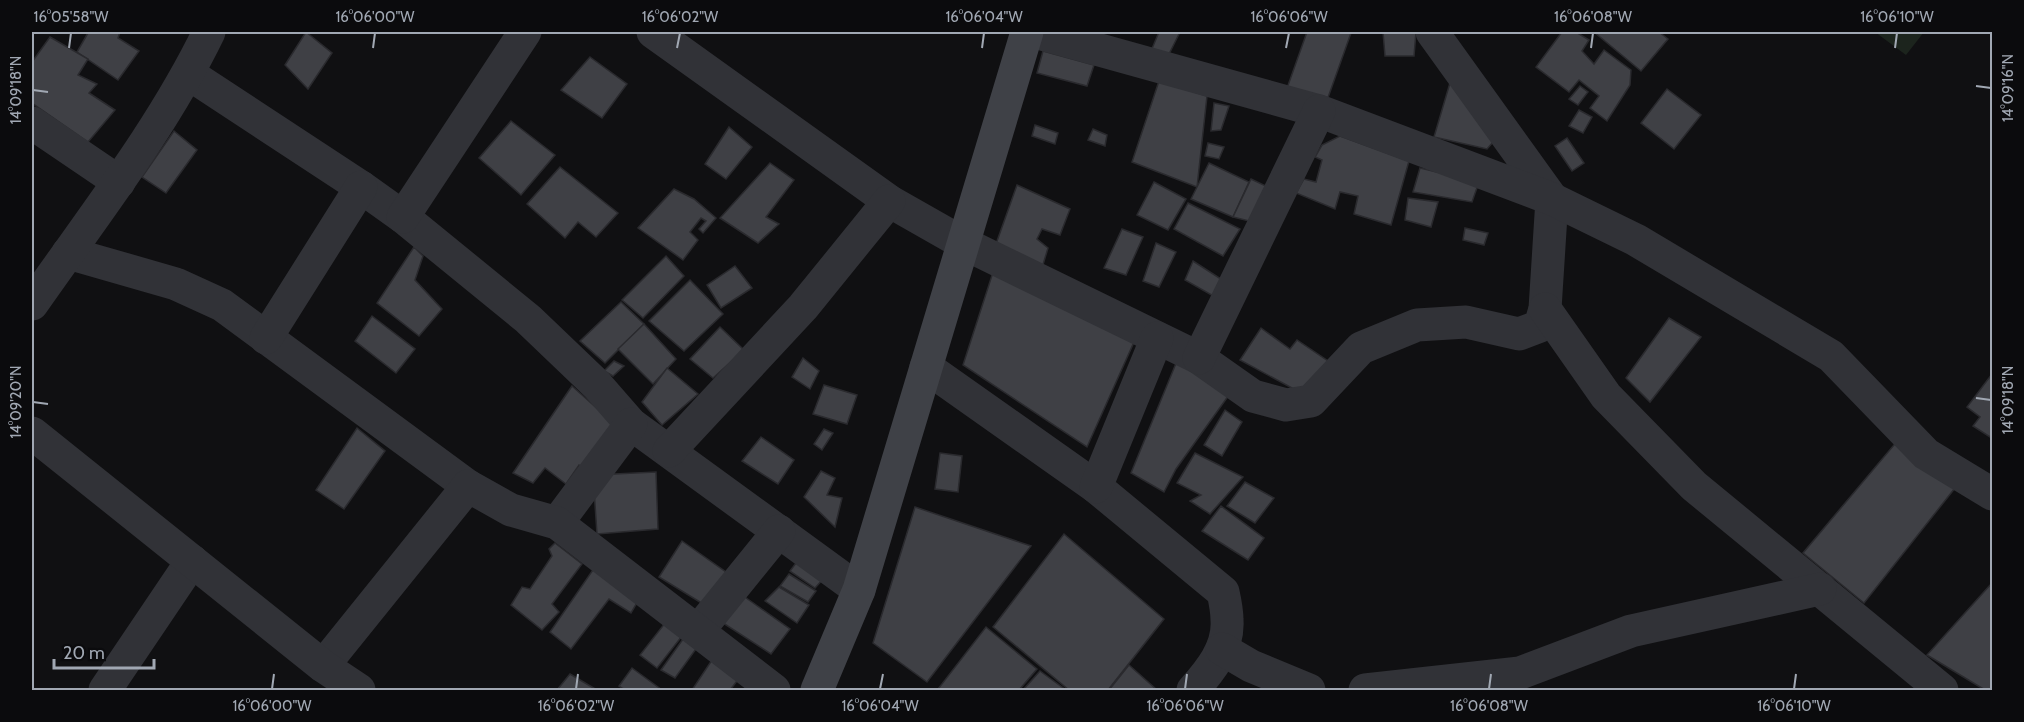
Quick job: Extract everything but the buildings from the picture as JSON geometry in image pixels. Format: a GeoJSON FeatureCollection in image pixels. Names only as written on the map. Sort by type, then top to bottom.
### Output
{"type":"FeatureCollection","features":[{"type":"Feature","properties":{"kind":"main road"},"geometry":{"type":"LineString","coordinates":[[817,690],[859,590],[1027,32]]}},
{"type":"Feature","properties":{"kind":"street"},"geometry":{"type":"LineString","coordinates":[[32,304],[119,182],[189,74],[209,32]]}},
{"type":"Feature","properties":{"kind":"street"},"geometry":{"type":"LineString","coordinates":[[403,217],[525,32]]}},
{"type":"Feature","properties":{"kind":"street"},"geometry":{"type":"LineString","coordinates":[[1035,32],[1319,111],[1552,199],[1636,240],[1831,356],[1926,454],[1990,489]]}},
{"type":"Feature","properties":{"kind":"street"},"geometry":{"type":"LineString","coordinates":[[672,37],[889,201],[963,243],[1199,358],[1253,396],[1286,405],[1311,401],[1361,348],[1417,326],[1466,322],[1519,334],[1540,326],[1545,309],[1552,199],[1431,32]]}},
{"type":"Feature","properties":{"kind":"street"},"geometry":{"type":"LineString","coordinates":[[189,74],[362,187],[403,217],[528,319],[597,385],[631,424],[859,590]]}},
{"type":"Feature","properties":{"kind":"street"},"geometry":{"type":"LineString","coordinates":[[1199,358],[1319,111]]}},
{"type":"Feature","properties":{"kind":"street"},"geometry":{"type":"LineString","coordinates":[[32,123],[119,182]]}},
{"type":"Feature","properties":{"kind":"street"},"geometry":{"type":"LineString","coordinates":[[266,338],[362,187]]}},
{"type":"Feature","properties":{"kind":"street"},"geometry":{"type":"LineString","coordinates":[[669,451],[803,307],[889,201]]}},
{"type":"Feature","properties":{"kind":"street"},"geometry":{"type":"LineString","coordinates":[[68,253],[176,284],[222,304],[468,486],[511,510],[557,523],[774,690]]}},
{"type":"Feature","properties":{"kind":"street"},"geometry":{"type":"LineString","coordinates":[[1545,309],[1605,396],[1694,486],[1942,690]]}},
{"type":"Feature","properties":{"kind":"street"},"geometry":{"type":"LineString","coordinates":[[1096,488],[1157,338]]}},
{"type":"Feature","properties":{"kind":"street"},"geometry":{"type":"LineString","coordinates":[[926,367],[1096,488],[1223,592],[1228,622],[1222,650],[1193,690]]}},
{"type":"Feature","properties":{"kind":"street"},"geometry":{"type":"LineString","coordinates":[[557,523],[631,424]]}},
{"type":"Feature","properties":{"kind":"street"},"geometry":{"type":"LineString","coordinates":[[32,433],[323,666],[358,690]]}},
{"type":"Feature","properties":{"kind":"street"},"geometry":{"type":"LineString","coordinates":[[323,666],[468,486]]}},
{"type":"Feature","properties":{"kind":"street"},"geometry":{"type":"LineString","coordinates":[[698,631],[779,531]]}},
{"type":"Feature","properties":{"kind":"street"},"geometry":{"type":"LineString","coordinates":[[105,690],[192,561]]}},
{"type":"Feature","properties":{"kind":"street"},"geometry":{"type":"LineString","coordinates":[[1365,690],[1520,673],[1631,631],[1820,589]]}},
{"type":"Feature","properties":{"kind":"street"},"geometry":{"type":"LineString","coordinates":[[1222,650],[1261,671],[1309,690]]}},
{"type":"Feature","properties":{"kind":"shaded area"},"geometry":{"type":"Polygon","coordinates":[[[1875,32],[1924,32],[1906,55],[1875,32]]]}}]}
